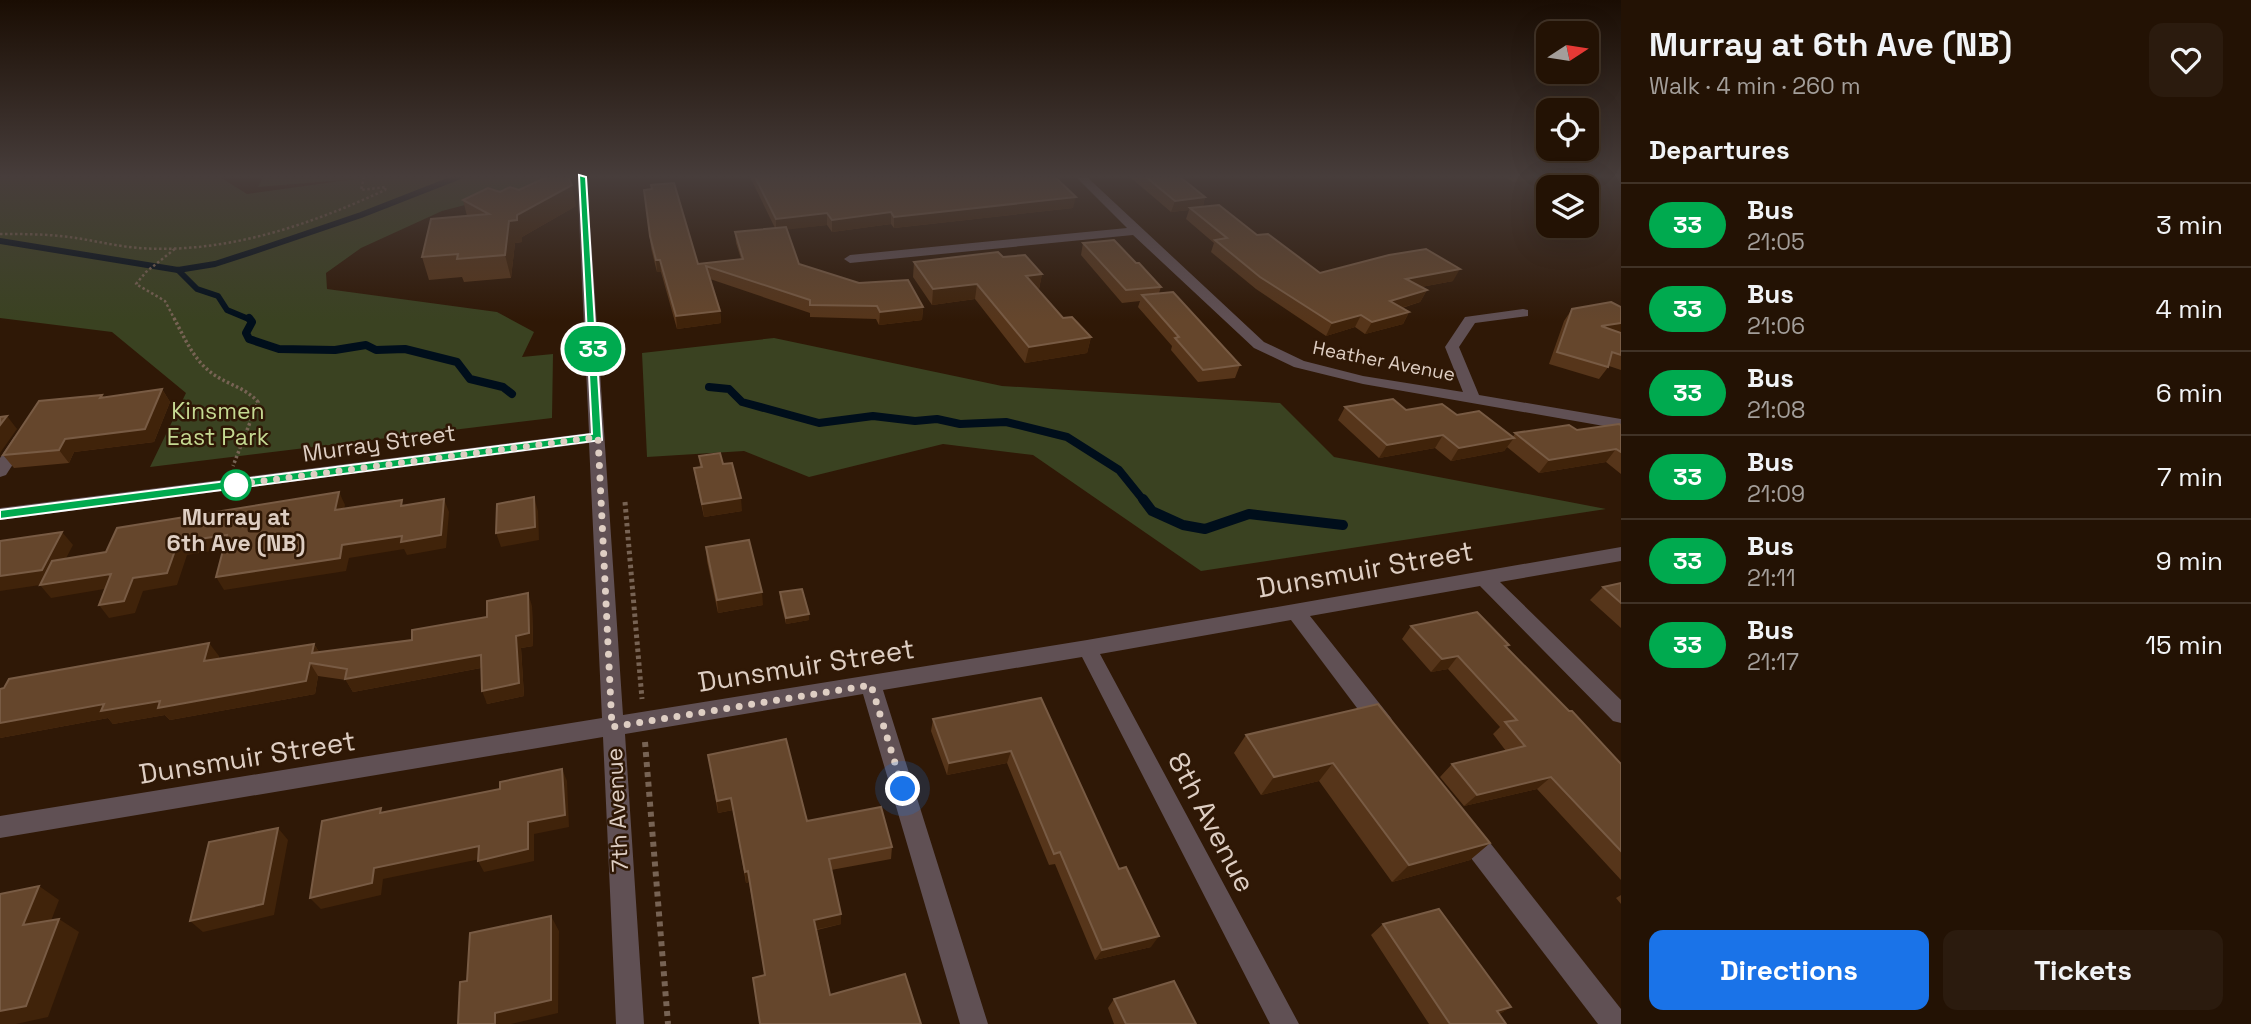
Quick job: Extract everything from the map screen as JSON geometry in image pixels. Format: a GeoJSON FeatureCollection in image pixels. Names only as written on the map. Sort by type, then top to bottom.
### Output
{"type":"FeatureCollection","features":[{"type":"Feature","properties":{"kind":"street","name":"7th Avenue"},"geometry":{"type":"LineString","coordinates":[[585,225],[630,1024]]}},
{"type":"Feature","properties":{"kind":"street","name":"Heather Avenue"},"geometry":{"type":"LineString","coordinates":[[1130,225],[1259,345],[1299,364],[1363,380],[1621,424]]}},
{"type":"Feature","properties":{"kind":"street"},"geometry":{"type":"LineString","coordinates":[[849,259],[1136,231]]}},
{"type":"Feature","properties":{"kind":"street"},"geometry":{"type":"LineString","coordinates":[[1472,398],[1452,347],[1470,320],[1523,313]]}},
{"type":"Feature","properties":{"kind":"street"},"geometry":{"type":"LineString","coordinates":[[0,471],[29,428]]}},
{"type":"Feature","properties":{"kind":"street","name":"Murray Street"},"geometry":{"type":"LineString","coordinates":[[0,514],[598,437]]}},
{"type":"Feature","properties":{"kind":"street","name":"Dunsmuir Street"},"geometry":{"type":"LineString","coordinates":[[0,827],[871,685],[1621,554]]}},
{"type":"Feature","properties":{"kind":"street"},"geometry":{"type":"LineString","coordinates":[[1484,578],[1621,713]]}},
{"type":"Feature","properties":{"kind":"street"},"geometry":{"type":"LineString","coordinates":[[1295,611],[1396,742]]}},
{"type":"Feature","properties":{"kind":"street","name":"8th Avenue"},"geometry":{"type":"LineString","coordinates":[[1087,648],[1285,1024]]}},
{"type":"Feature","properties":{"kind":"street"},"geometry":{"type":"LineString","coordinates":[[871,685],[974,1024]]}},
{"type":"Feature","properties":{"kind":"street"},"geometry":{"type":"LineString","coordinates":[[1455,818],[1615,1024]]}},
{"type":"Feature","properties":{"kind":"path"},"geometry":{"type":"LineString","coordinates":[[0,234],[50,235],[138,248],[176,248],[246,241],[300,225]]}},
{"type":"Feature","properties":{"kind":"path"},"geometry":{"type":"LineString","coordinates":[[176,248],[146,272],[136,284],[165,302],[193,354],[214,375],[252,395],[258,402],[225,486]]}},
{"type":"Feature","properties":{"kind":"path"},"geometry":{"type":"LineString","coordinates":[[624,491],[668,1024]]}},
{"type":"Feature","properties":{"kind":"green space","name":"Kinsmen East Park"},"geometry":{"type":"Polygon","coordinates":[[[0,225],[412,225],[361,248],[326,273],[327,289],[497,312],[534,332],[522,357],[553,354],[552,418],[150,467],[186,393],[112,332],[0,318],[0,225]]]}},
{"type":"Feature","properties":{"kind":"green space"},"geometry":{"type":"Polygon","coordinates":[[[774,338],[1002,386],[1280,403],[1334,457],[1606,509],[1201,571],[1033,455],[943,444],[809,477],[744,451],[647,457],[642,353],[774,338]]]}},
{"type":"Feature","properties":{"kind":"building"},"geometry":{"type":"Polygon","coordinates":[[[430,225],[509,225],[505,255],[457,259],[458,254],[422,257],[430,225]]]}},
{"type":"Feature","properties":{"kind":"building"},"geometry":{"type":"Polygon","coordinates":[[[649,225],[686,225],[698,264],[743,259],[735,232],[786,227],[799,264],[859,283],[908,280],[923,307],[880,312],[877,306],[810,305],[810,300],[706,266],[720,311],[676,316],[649,225]]]}},
{"type":"Feature","properties":{"kind":"building"},"geometry":{"type":"Polygon","coordinates":[[[1211,225],[1244,225],[1257,235],[1268,234],[1320,273],[1389,255],[1426,249],[1460,269],[1406,279],[1427,290],[1390,301],[1409,312],[1372,322],[1361,315],[1332,323],[1260,277],[1215,240],[1227,238],[1211,225]]]}},
{"type":"Feature","properties":{"kind":"building"},"geometry":{"type":"Polygon","coordinates":[[[1114,240],[1161,287],[1126,290],[1083,243],[1114,240]]]}},
{"type":"Feature","properties":{"kind":"building"},"geometry":{"type":"Polygon","coordinates":[[[998,252],[1003,257],[1025,255],[1042,274],[1026,276],[1063,318],[1072,317],[1091,337],[1029,347],[977,284],[933,289],[914,262],[998,252]]]}},
{"type":"Feature","properties":{"kind":"building"},"geometry":{"type":"Polygon","coordinates":[[[1173,292],[1240,365],[1203,370],[1175,338],[1179,337],[1142,295],[1173,292]]]}},
{"type":"Feature","properties":{"kind":"building"},"geometry":{"type":"Polygon","coordinates":[[[1611,302],[1621,307],[1621,323],[1601,326],[1621,333],[1621,355],[1612,352],[1608,367],[1557,352],[1572,309],[1611,302]]]}},
{"type":"Feature","properties":{"kind":"building"},"geometry":{"type":"Polygon","coordinates":[[[162,389],[145,429],[65,439],[59,450],[3,455],[39,401],[102,395],[100,398],[162,389]]]}},
{"type":"Feature","properties":{"kind":"building"},"geometry":{"type":"Polygon","coordinates":[[[1393,399],[1406,410],[1442,404],[1457,415],[1479,411],[1514,438],[1459,448],[1443,435],[1387,445],[1345,407],[1393,399]]]}},
{"type":"Feature","properties":{"kind":"building"},"geometry":{"type":"Polygon","coordinates":[[[1619,424],[1621,452],[1616,449],[1549,460],[1515,433],[1569,425],[1577,430],[1619,424]]]}},
{"type":"Feature","properties":{"kind":"building"},"geometry":{"type":"Polygon","coordinates":[[[720,453],[723,464],[732,463],[741,498],[702,504],[694,468],[702,467],[699,456],[720,453]]]}},
{"type":"Feature","properties":{"kind":"building"},"geometry":{"type":"Polygon","coordinates":[[[339,492],[335,510],[402,500],[401,506],[444,499],[441,535],[401,542],[402,536],[342,545],[340,558],[216,577],[227,535],[178,542],[167,573],[133,578],[124,601],[99,605],[111,574],[40,585],[52,561],[106,552],[117,528],[339,492]]]}},
{"type":"Feature","properties":{"kind":"building"},"geometry":{"type":"Polygon","coordinates":[[[534,497],[535,527],[496,533],[497,504],[534,497]]]}},
{"type":"Feature","properties":{"kind":"building"},"geometry":{"type":"Polygon","coordinates":[[[62,532],[42,570],[0,576],[0,541],[62,532]]]}},
{"type":"Feature","properties":{"kind":"building"},"geometry":{"type":"Polygon","coordinates":[[[749,540],[762,592],[717,600],[706,547],[749,540]]]}},
{"type":"Feature","properties":{"kind":"building"},"geometry":{"type":"Polygon","coordinates":[[[1621,583],[1621,603],[1603,587],[1621,583]]]}},
{"type":"Feature","properties":{"kind":"building"},"geometry":{"type":"Polygon","coordinates":[[[802,589],[809,614],[786,618],[780,592],[802,589]]]}},
{"type":"Feature","properties":{"kind":"building"},"geometry":{"type":"Polygon","coordinates":[[[528,593],[529,633],[516,636],[519,683],[482,691],[481,655],[345,679],[347,669],[310,663],[306,681],[158,708],[160,701],[101,711],[104,704],[0,723],[0,689],[4,688],[9,679],[209,643],[204,661],[314,644],[312,653],[412,640],[412,630],[487,617],[487,601],[528,593]]]}},
{"type":"Feature","properties":{"kind":"building"},"geometry":{"type":"Polygon","coordinates":[[[1477,612],[1509,645],[1505,646],[1572,711],[1621,764],[1621,851],[1551,777],[1477,795],[1452,764],[1525,746],[1505,722],[1517,720],[1458,656],[1442,659],[1411,626],[1477,612]]]}},
{"type":"Feature","properties":{"kind":"building"},"geometry":{"type":"Polygon","coordinates":[[[1041,698],[1119,869],[1126,867],[1159,936],[1102,950],[1060,852],[1054,854],[1011,751],[949,763],[933,719],[1041,698]]]}},
{"type":"Feature","properties":{"kind":"building"},"geometry":{"type":"Polygon","coordinates":[[[1378,704],[1490,843],[1409,865],[1333,763],[1274,777],[1246,735],[1378,704]]]}},
{"type":"Feature","properties":{"kind":"building"},"geometry":{"type":"Polygon","coordinates":[[[786,739],[807,821],[881,807],[892,847],[829,859],[841,914],[814,920],[830,995],[905,974],[921,1024],[760,1024],[753,978],[765,975],[748,871],[745,872],[731,798],[717,801],[708,755],[786,739]]]}},
{"type":"Feature","properties":{"kind":"building"},"geometry":{"type":"Polygon","coordinates":[[[562,769],[565,815],[528,822],[528,849],[478,861],[479,846],[374,868],[372,883],[310,898],[322,821],[381,808],[380,813],[500,789],[500,782],[562,769]]]}},
{"type":"Feature","properties":{"kind":"building"},"geometry":{"type":"Polygon","coordinates":[[[278,828],[263,904],[190,921],[209,842],[278,828]]]}},
{"type":"Feature","properties":{"kind":"building"},"geometry":{"type":"Polygon","coordinates":[[[39,886],[23,925],[59,919],[26,1006],[0,1011],[0,894],[39,886]]]}},
{"type":"Feature","properties":{"kind":"building"},"geometry":{"type":"Polygon","coordinates":[[[1439,909],[1511,1007],[1497,1011],[1506,1024],[1450,1024],[1383,924],[1439,909]]]}},
{"type":"Feature","properties":{"kind":"building"},"geometry":{"type":"Polygon","coordinates":[[[551,916],[551,1000],[495,1013],[495,1024],[458,1024],[460,982],[467,981],[470,933],[551,916]]]}},
{"type":"Feature","properties":{"kind":"building"},"geometry":{"type":"Polygon","coordinates":[[[1174,981],[1196,1024],[1126,1024],[1114,999],[1174,981]]]}},
{"type":"Feature","properties":{"kind":"waterway"},"geometry":{"type":"LineString","coordinates":[[178,270],[215,264],[332,225]]}},
{"type":"Feature","properties":{"kind":"waterway"},"geometry":{"type":"LineString","coordinates":[[0,241],[178,270]]}},
{"type":"Feature","properties":{"kind":"waterway"},"geometry":{"type":"LineString","coordinates":[[178,270],[197,289],[218,296],[227,310],[250,320]]}},
{"type":"Feature","properties":{"kind":"waterway"},"geometry":{"type":"LineString","coordinates":[[250,320],[252,322],[246,333],[249,339],[279,349],[335,350],[366,345],[376,350],[405,349],[457,362],[470,379],[503,387],[512,394]]}},
{"type":"Feature","properties":{"kind":"waterway"},"geometry":{"type":"LineString","coordinates":[[709,387],[729,389],[742,402],[819,423],[873,416],[915,421],[937,419],[960,424],[1006,422],[1067,437],[1119,470],[1144,501]]}},
{"type":"Feature","properties":{"kind":"waterway"},"geometry":{"type":"LineString","coordinates":[[1143,499],[1152,511],[1183,525],[1205,529],[1249,514],[1343,525]]}},
{"type":"Feature","properties":{"kind":"bus line","name":"33"},"geometry":{"type":"LineString","coordinates":[[0,514],[598,437],[585,225]]}},
{"type":"Feature","properties":{"kind":"place","name":"Murray at 6th Ave (NB)"},"geometry":{"type":"Point","coordinates":[236,485]}},
{"type":"Feature","properties":{"kind":"route"},"geometry":{"type":"LineString","coordinates":[[236,485],[225,486],[598,437],[612,727],[871,685],[903,789]]}}]}
